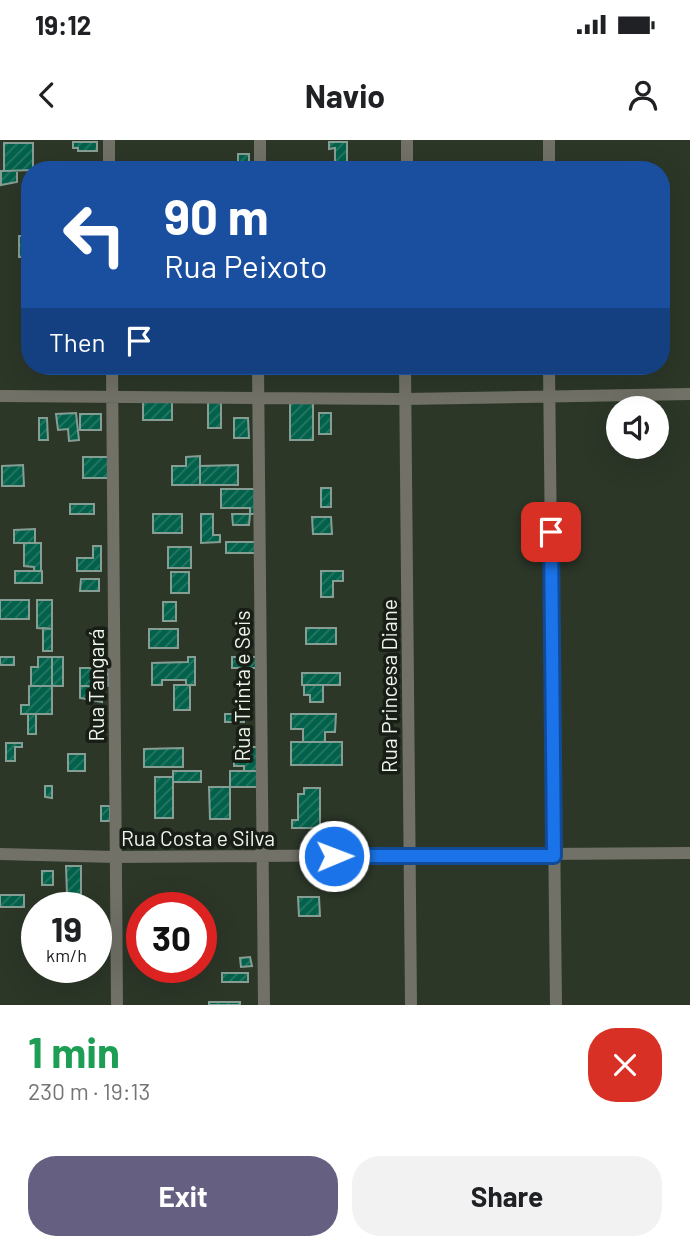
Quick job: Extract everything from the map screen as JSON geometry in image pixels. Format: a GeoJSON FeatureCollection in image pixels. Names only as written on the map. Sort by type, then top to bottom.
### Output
{"type":"FeatureCollection","features":[{"type":"Feature","properties":{"kind":"street"},"geometry":{"type":"LineString","coordinates":[[109,140],[109,161]]}},
{"type":"Feature","properties":{"kind":"street"},"geometry":{"type":"LineString","coordinates":[[260,140],[260,161]]}},
{"type":"Feature","properties":{"kind":"street"},"geometry":{"type":"LineString","coordinates":[[407,140],[407,161]]}},
{"type":"Feature","properties":{"kind":"street"},"geometry":{"type":"LineString","coordinates":[[549,140],[549,161]]}},
{"type":"Feature","properties":{"kind":"street","name":"Rua Tangará"},"geometry":{"type":"LineString","coordinates":[[112,375],[117,1005]]}},
{"type":"Feature","properties":{"kind":"street","name":"Rua Trinta e Seis"},"geometry":{"type":"LineString","coordinates":[[258,375],[264,1005]]}},
{"type":"Feature","properties":{"kind":"street","name":"Rua Princesa Diane"},"geometry":{"type":"LineString","coordinates":[[405,375],[411,1005]]}},
{"type":"Feature","properties":{"kind":"street"},"geometry":{"type":"LineString","coordinates":[[550,375],[556,1005]]}},
{"type":"Feature","properties":{"kind":"street"},"geometry":{"type":"LineString","coordinates":[[0,396],[405,398],[690,394]]}},
{"type":"Feature","properties":{"kind":"street","name":"Rua Costa e Silva"},"geometry":{"type":"LineString","coordinates":[[0,853],[115,857],[690,853]]}},
{"type":"Feature","properties":{"kind":"building"},"geometry":{"type":"Polygon","coordinates":[[[73,142],[97,142],[97,151],[78,151],[78,148],[73,148],[73,142]]]}},
{"type":"Feature","properties":{"kind":"building"},"geometry":{"type":"Polygon","coordinates":[[[329,142],[347,142],[347,161],[335,161],[335,148],[329,149],[329,142]]]}},
{"type":"Feature","properties":{"kind":"building"},"geometry":{"type":"Polygon","coordinates":[[[4,143],[33,143],[33,161],[21,161],[21,170],[4,171],[4,143]]]}},
{"type":"Feature","properties":{"kind":"building"},"geometry":{"type":"Polygon","coordinates":[[[238,154],[249,154],[249,161],[238,161],[238,154]]]}},
{"type":"Feature","properties":{"kind":"building"},"geometry":{"type":"Polygon","coordinates":[[[1,171],[17,171],[17,182],[1,185],[1,171]]]}},
{"type":"Feature","properties":{"kind":"building"},"geometry":{"type":"Polygon","coordinates":[[[19,236],[21,236],[21,257],[19,236]]]}},
{"type":"Feature","properties":{"kind":"building"},"geometry":{"type":"Polygon","coordinates":[[[172,399],[172,420],[143,420],[143,400],[172,399]]]}},
{"type":"Feature","properties":{"kind":"building"},"geometry":{"type":"Polygon","coordinates":[[[208,399],[221,399],[221,428],[208,428],[208,399]]]}},
{"type":"Feature","properties":{"kind":"building"},"geometry":{"type":"Polygon","coordinates":[[[290,399],[313,399],[313,440],[290,440],[290,399]]]}},
{"type":"Feature","properties":{"kind":"building"},"geometry":{"type":"Polygon","coordinates":[[[76,413],[79,440],[69,441],[68,429],[58,430],[56,414],[76,413]]]}},
{"type":"Feature","properties":{"kind":"building"},"geometry":{"type":"Polygon","coordinates":[[[319,413],[331,413],[331,434],[319,434],[319,413]]]}},
{"type":"Feature","properties":{"kind":"building"},"geometry":{"type":"Polygon","coordinates":[[[80,414],[101,414],[101,430],[80,430],[80,414]]]}},
{"type":"Feature","properties":{"kind":"building"},"geometry":{"type":"Polygon","coordinates":[[[39,418],[47,418],[48,440],[39,440],[39,418]]]}},
{"type":"Feature","properties":{"kind":"building"},"geometry":{"type":"Polygon","coordinates":[[[234,418],[248,418],[249,438],[234,438],[234,418]]]}},
{"type":"Feature","properties":{"kind":"building"},"geometry":{"type":"Polygon","coordinates":[[[200,456],[200,485],[172,485],[172,466],[186,466],[186,457],[200,456]]]}},
{"type":"Feature","properties":{"kind":"building"},"geometry":{"type":"Polygon","coordinates":[[[83,457],[109,457],[108,478],[83,478],[83,457]]]}},
{"type":"Feature","properties":{"kind":"building"},"geometry":{"type":"Polygon","coordinates":[[[23,465],[24,486],[2,486],[2,466],[23,465]]]}},
{"type":"Feature","properties":{"kind":"building"},"geometry":{"type":"Polygon","coordinates":[[[238,465],[238,485],[200,485],[200,466],[238,465]]]}},
{"type":"Feature","properties":{"kind":"building"},"geometry":{"type":"Polygon","coordinates":[[[321,488],[331,488],[331,507],[321,507],[321,488]]]}},
{"type":"Feature","properties":{"kind":"building"},"geometry":{"type":"Polygon","coordinates":[[[221,489],[258,489],[258,514],[250,514],[250,508],[221,508],[221,489]]]}},
{"type":"Feature","properties":{"kind":"building"},"geometry":{"type":"Polygon","coordinates":[[[70,504],[94,504],[94,514],[70,514],[70,504]]]}},
{"type":"Feature","properties":{"kind":"building"},"geometry":{"type":"Polygon","coordinates":[[[153,514],[182,514],[182,533],[153,533],[153,514]]]}},
{"type":"Feature","properties":{"kind":"building"},"geometry":{"type":"Polygon","coordinates":[[[201,514],[213,514],[213,535],[220,535],[220,542],[201,543],[201,514]]]}},
{"type":"Feature","properties":{"kind":"building"},"geometry":{"type":"Polygon","coordinates":[[[232,514],[250,514],[249,525],[233,525],[232,514]]]}},
{"type":"Feature","properties":{"kind":"building"},"geometry":{"type":"Polygon","coordinates":[[[312,517],[331,517],[332,534],[313,534],[312,517]]]}},
{"type":"Feature","properties":{"kind":"building"},"geometry":{"type":"Polygon","coordinates":[[[35,529],[35,543],[14,543],[14,530],[35,529]]]}},
{"type":"Feature","properties":{"kind":"building"},"geometry":{"type":"Polygon","coordinates":[[[226,542],[258,542],[258,553],[226,553],[226,542]]]}},
{"type":"Feature","properties":{"kind":"building"},"geometry":{"type":"Polygon","coordinates":[[[24,543],[41,543],[41,571],[24,566],[24,543]]]}},
{"type":"Feature","properties":{"kind":"building"},"geometry":{"type":"Polygon","coordinates":[[[93,546],[101,546],[101,571],[77,571],[77,558],[93,558],[93,546]]]}},
{"type":"Feature","properties":{"kind":"building"},"geometry":{"type":"Polygon","coordinates":[[[168,547],[191,547],[191,568],[168,568],[168,547]]]}},
{"type":"Feature","properties":{"kind":"building"},"geometry":{"type":"Polygon","coordinates":[[[15,571],[42,571],[42,583],[15,583],[15,571]]]}},
{"type":"Feature","properties":{"kind":"building"},"geometry":{"type":"Polygon","coordinates":[[[321,571],[343,571],[343,581],[333,581],[333,597],[321,597],[321,571]]]}},
{"type":"Feature","properties":{"kind":"building"},"geometry":{"type":"Polygon","coordinates":[[[171,572],[189,572],[189,593],[171,593],[171,572]]]}},
{"type":"Feature","properties":{"kind":"building"},"geometry":{"type":"Polygon","coordinates":[[[81,579],[99,579],[99,591],[80,591],[81,579]]]}},
{"type":"Feature","properties":{"kind":"building"},"geometry":{"type":"Polygon","coordinates":[[[0,600],[29,600],[29,619],[0,619],[0,600]]]}},
{"type":"Feature","properties":{"kind":"building"},"geometry":{"type":"Polygon","coordinates":[[[37,600],[52,600],[52,629],[37,628],[37,600]]]}},
{"type":"Feature","properties":{"kind":"building"},"geometry":{"type":"Polygon","coordinates":[[[163,602],[176,602],[176,621],[163,621],[163,602]]]}},
{"type":"Feature","properties":{"kind":"building"},"geometry":{"type":"Polygon","coordinates":[[[43,628],[52,629],[52,651],[43,651],[43,628]]]}},
{"type":"Feature","properties":{"kind":"building"},"geometry":{"type":"Polygon","coordinates":[[[306,628],[336,628],[336,644],[306,644],[306,628]]]}},
{"type":"Feature","properties":{"kind":"building"},"geometry":{"type":"Polygon","coordinates":[[[149,629],[178,629],[178,648],[149,648],[149,629]]]}},
{"type":"Feature","properties":{"kind":"building"},"geometry":{"type":"Polygon","coordinates":[[[0,657],[14,657],[14,665],[0,665],[0,657]]]}},
{"type":"Feature","properties":{"kind":"building"},"geometry":{"type":"Polygon","coordinates":[[[38,657],[52,657],[52,686],[31,686],[31,667],[38,667],[38,657]]]}},
{"type":"Feature","properties":{"kind":"building"},"geometry":{"type":"Polygon","coordinates":[[[52,657],[63,657],[63,686],[52,686],[52,657]]]}},
{"type":"Feature","properties":{"kind":"building"},"geometry":{"type":"Polygon","coordinates":[[[188,657],[195,657],[195,685],[186,685],[186,680],[162,680],[162,685],[152,685],[152,663],[188,662],[188,657]]]}},
{"type":"Feature","properties":{"kind":"building"},"geometry":{"type":"Polygon","coordinates":[[[232,657],[258,657],[258,668],[232,668],[232,657]]]}},
{"type":"Feature","properties":{"kind":"building"},"geometry":{"type":"Polygon","coordinates":[[[80,668],[108,668],[108,686],[80,686],[80,668]]]}},
{"type":"Feature","properties":{"kind":"building"},"geometry":{"type":"Polygon","coordinates":[[[302,673],[340,673],[340,685],[302,685],[302,673]]]}},
{"type":"Feature","properties":{"kind":"building"},"geometry":{"type":"Polygon","coordinates":[[[174,685],[190,685],[190,710],[174,710],[174,685]]]}},
{"type":"Feature","properties":{"kind":"building"},"geometry":{"type":"Polygon","coordinates":[[[304,685],[323,685],[323,702],[310,702],[310,695],[304,695],[304,685]]]}},
{"type":"Feature","properties":{"kind":"building"},"geometry":{"type":"Polygon","coordinates":[[[29,686],[52,686],[52,714],[21,714],[21,705],[29,705],[29,686]]]}},
{"type":"Feature","properties":{"kind":"building"},"geometry":{"type":"Polygon","coordinates":[[[80,686],[102,686],[102,702],[80,698],[80,686]]]}},
{"type":"Feature","properties":{"kind":"building"},"geometry":{"type":"Polygon","coordinates":[[[28,714],[36,714],[36,734],[28,734],[28,714]]]}},
{"type":"Feature","properties":{"kind":"building"},"geometry":{"type":"Polygon","coordinates":[[[225,714],[243,714],[244,722],[225,722],[225,714]]]}},
{"type":"Feature","properties":{"kind":"building"},"geometry":{"type":"Polygon","coordinates":[[[291,714],[336,714],[335,732],[325,732],[325,742],[303,742],[303,729],[291,729],[291,714]]]}},
{"type":"Feature","properties":{"kind":"building"},"geometry":{"type":"Polygon","coordinates":[[[291,742],[342,742],[342,765],[291,765],[291,742]]]}},
{"type":"Feature","properties":{"kind":"building"},"geometry":{"type":"Polygon","coordinates":[[[6,743],[22,743],[22,747],[15,747],[15,761],[6,761],[6,743]]]}},
{"type":"Feature","properties":{"kind":"building"},"geometry":{"type":"Polygon","coordinates":[[[234,747],[258,747],[259,771],[244,771],[244,766],[234,766],[234,747]]]}},
{"type":"Feature","properties":{"kind":"building"},"geometry":{"type":"Polygon","coordinates":[[[183,748],[183,767],[144,767],[144,749],[183,748]]]}},
{"type":"Feature","properties":{"kind":"building"},"geometry":{"type":"Polygon","coordinates":[[[68,754],[85,754],[85,771],[68,771],[68,754]]]}},
{"type":"Feature","properties":{"kind":"building"},"geometry":{"type":"Polygon","coordinates":[[[173,771],[201,771],[201,782],[173,782],[173,771]]]}},
{"type":"Feature","properties":{"kind":"building"},"geometry":{"type":"Polygon","coordinates":[[[230,771],[259,771],[258,787],[230,787],[230,771]]]}},
{"type":"Feature","properties":{"kind":"building"},"geometry":{"type":"Polygon","coordinates":[[[155,777],[173,777],[173,818],[155,818],[155,777]]]}},
{"type":"Feature","properties":{"kind":"building"},"geometry":{"type":"Polygon","coordinates":[[[45,786],[52,786],[52,798],[45,797],[45,786]]]}},
{"type":"Feature","properties":{"kind":"building"},"geometry":{"type":"Polygon","coordinates":[[[209,787],[230,787],[230,819],[210,819],[209,787]]]}},
{"type":"Feature","properties":{"kind":"building"},"geometry":{"type":"Polygon","coordinates":[[[304,788],[320,788],[320,828],[292,828],[292,820],[298,820],[298,794],[304,794],[304,788]]]}},
{"type":"Feature","properties":{"kind":"building"},"geometry":{"type":"Polygon","coordinates":[[[101,806],[110,806],[110,821],[101,821],[101,806]]]}},
{"type":"Feature","properties":{"kind":"building"},"geometry":{"type":"Polygon","coordinates":[[[310,859],[319,859],[320,872],[314,872],[310,859]]]}},
{"type":"Feature","properties":{"kind":"building"},"geometry":{"type":"Polygon","coordinates":[[[66,866],[81,866],[81,892],[67,892],[66,866]]]}},
{"type":"Feature","properties":{"kind":"building"},"geometry":{"type":"Polygon","coordinates":[[[42,871],[53,871],[53,885],[42,885],[42,871]]]}},
{"type":"Feature","properties":{"kind":"building"},"geometry":{"type":"Polygon","coordinates":[[[0,895],[21,895],[21,907],[0,907],[0,895]]]}},
{"type":"Feature","properties":{"kind":"building"},"geometry":{"type":"Polygon","coordinates":[[[298,897],[319,897],[320,916],[299,916],[298,897]]]}},
{"type":"Feature","properties":{"kind":"building"},"geometry":{"type":"Polygon","coordinates":[[[250,957],[252,966],[241,967],[240,958],[250,957]]]}},
{"type":"Feature","properties":{"kind":"building"},"geometry":{"type":"Polygon","coordinates":[[[222,973],[248,973],[248,982],[222,982],[222,973]]]}},
{"type":"Feature","properties":{"kind":"building"},"geometry":{"type":"Polygon","coordinates":[[[209,1002],[240,1002],[240,1005],[209,1005],[209,1002]]]}},
{"type":"Feature","properties":{"kind":"route"},"geometry":{"type":"LineString","coordinates":[[334,856],[554,856],[551,532]]}}]}
